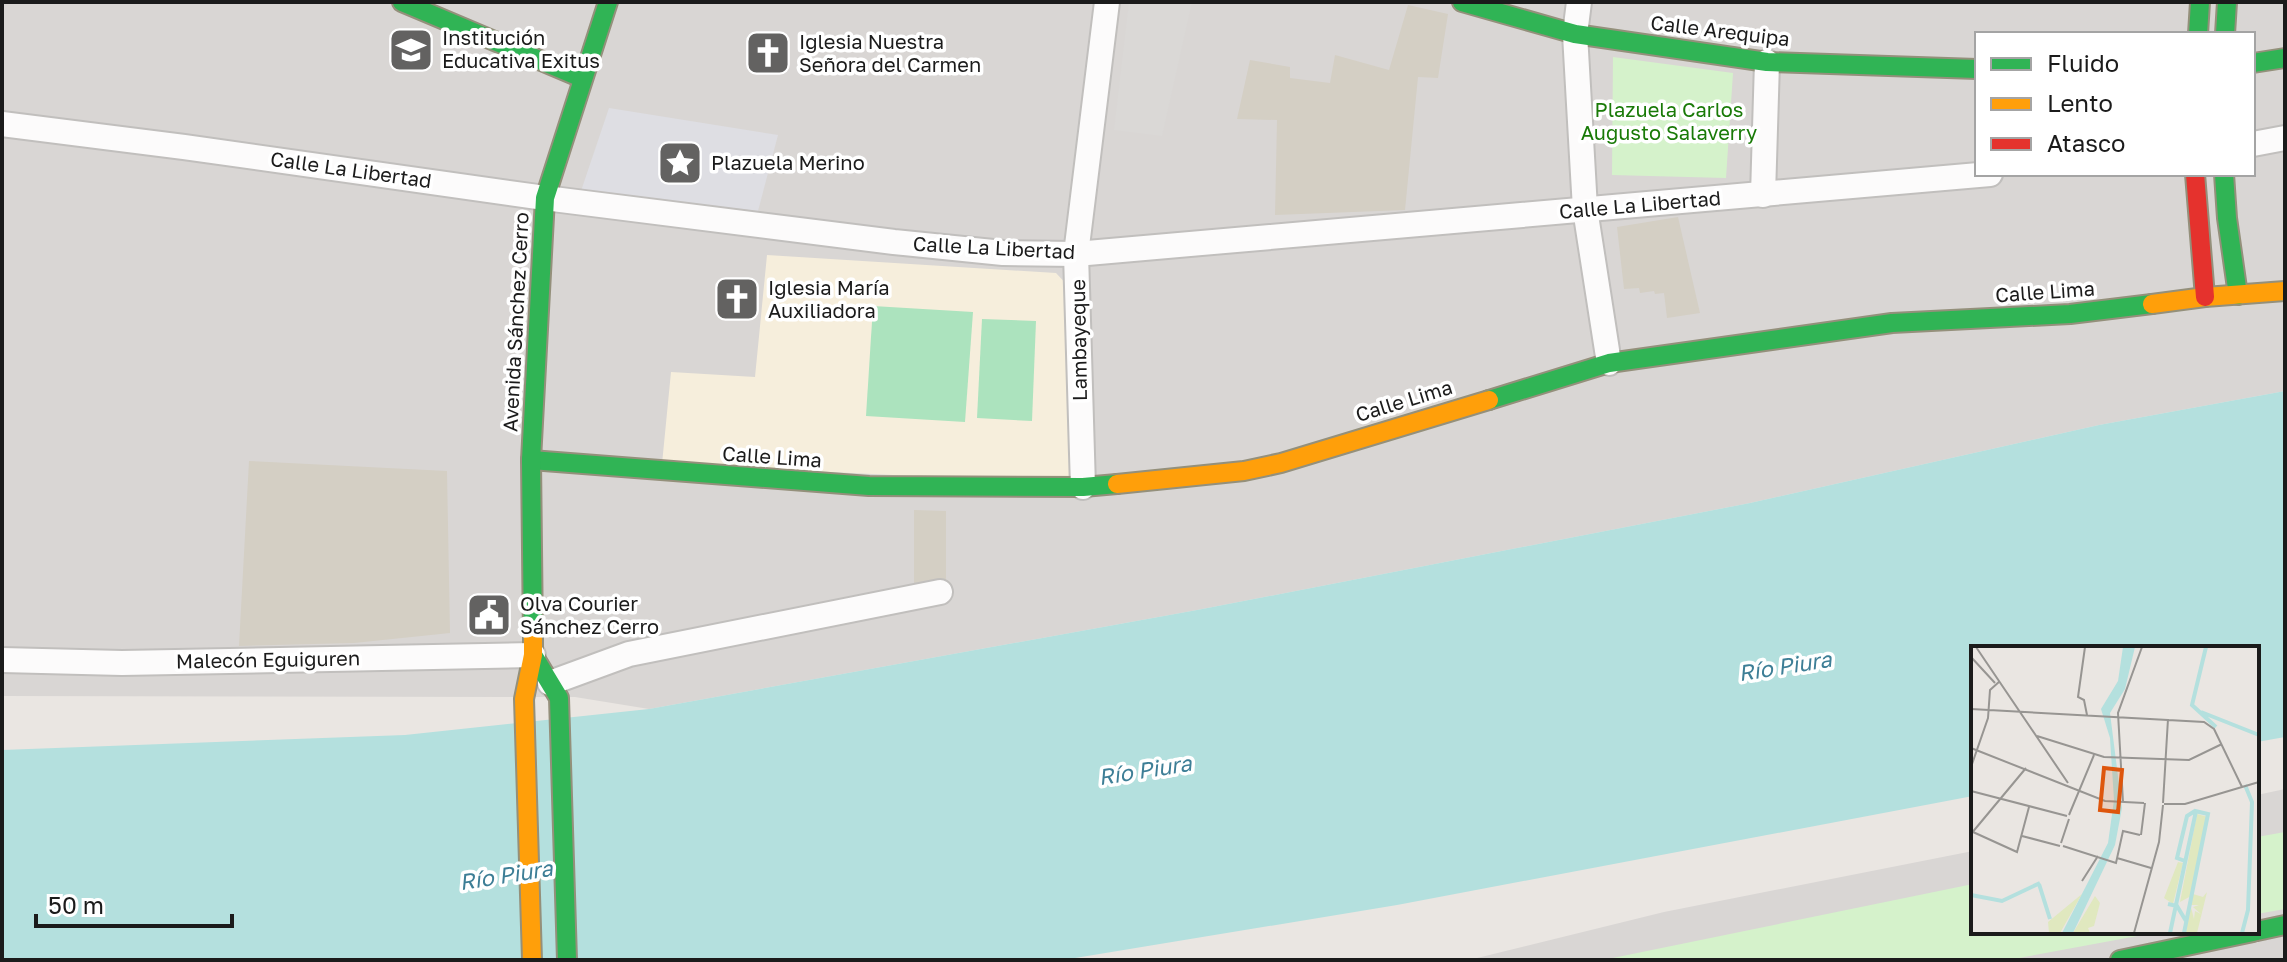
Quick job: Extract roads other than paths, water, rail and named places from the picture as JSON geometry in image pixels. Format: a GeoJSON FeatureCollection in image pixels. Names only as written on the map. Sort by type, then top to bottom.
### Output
{"type":"FeatureCollection","features":[{"type":"Feature","properties":{"kind":"street"},"geometry":{"type":"LineString","coordinates":[[402,2],[582,78]]}},
{"type":"Feature","properties":{"kind":"street","name":"Avenida Sánchez Cerro"},"geometry":{"type":"LineString","coordinates":[[532,960],[524,699],[533,655],[531,460],[545,198],[608,2]]}},
{"type":"Feature","properties":{"kind":"street","name":"Lambayeque"},"geometry":{"type":"LineString","coordinates":[[1083,487],[1076,254],[1107,2]]}},
{"type":"Feature","properties":{"kind":"street","name":"Calle Arequipa"},"geometry":{"type":"LineString","coordinates":[[1462,2],[1575,34],[1767,62],[1975,69]]}},
{"type":"Feature","properties":{"kind":"street"},"geometry":{"type":"LineString","coordinates":[[1579,2],[1575,34],[1585,209],[1609,363]]}},
{"type":"Feature","properties":{"kind":"street"},"geometry":{"type":"LineString","coordinates":[[2198,32],[2200,2]]}},
{"type":"Feature","properties":{"kind":"street"},"geometry":{"type":"LineString","coordinates":[[2225,32],[2227,2]]}},
{"type":"Feature","properties":{"kind":"street"},"geometry":{"type":"LineString","coordinates":[[2255,63],[2285,58]]}},
{"type":"Feature","properties":{"kind":"street"},"geometry":{"type":"LineString","coordinates":[[1763,195],[1767,62]]}},
{"type":"Feature","properties":{"kind":"street","name":"Calle La Libertad"},"geometry":{"type":"LineString","coordinates":[[2,124],[545,198],[1003,253],[1076,254],[1975,175]]}},
{"type":"Feature","properties":{"kind":"street"},"geometry":{"type":"LineString","coordinates":[[2255,144],[2285,138]]}},
{"type":"Feature","properties":{"kind":"street"},"geometry":{"type":"LineString","coordinates":[[2195,176],[2205,297]]}},
{"type":"Feature","properties":{"kind":"street"},"geometry":{"type":"LineString","coordinates":[[2224,176],[2238,295]]}},
{"type":"Feature","properties":{"kind":"street","name":"Calle Lima"},"geometry":{"type":"LineString","coordinates":[[531,460],[869,486],[1083,487],[1244,471],[1281,463],[1609,363],[1892,323],[2070,314],[2205,297],[2285,291]]}},
{"type":"Feature","properties":{"kind":"street"},"geometry":{"type":"LineString","coordinates":[[554,691],[629,654],[940,592]]}},
{"type":"Feature","properties":{"kind":"street"},"geometry":{"type":"LineString","coordinates":[[533,655],[554,691],[567,960]]}},
{"type":"Feature","properties":{"kind":"street","name":"Malecón Eguiguren"},"geometry":{"type":"LineString","coordinates":[[2,660],[122,663],[533,655]]}},
{"type":"Feature","properties":{"kind":"street"},"geometry":{"type":"LineString","coordinates":[[2259,931],[2285,925]]}},
{"type":"Feature","properties":{"kind":"street"},"geometry":{"type":"LineString","coordinates":[[2136,958],[2246,934]]}},
{"type":"Feature","properties":{"kind":"water","name":"Río Piura"},"geometry":{"type":"Polygon","coordinates":[[[2285,391],[2285,737],[2259,742],[2259,646],[1971,646],[1971,796],[1397,905],[1063,960],[2,960],[2,750],[405,735],[649,709],[1197,610],[1750,503],[2099,425],[2285,391]]]}},
{"type":"Feature","properties":{"kind":"place","name":"Institución Educativa Exitus"},"geometry":{"type":"Point","coordinates":[411,50]}},
{"type":"Feature","properties":{"kind":"place","name":"Iglesia Nuestra Señora del Carmen"},"geometry":{"type":"Point","coordinates":[768,53]}},
{"type":"Feature","properties":{"kind":"place","name":"Plazuela Merino"},"geometry":{"type":"Point","coordinates":[680,163]}},
{"type":"Feature","properties":{"kind":"place","name":"Iglesia María Auxiliadora"},"geometry":{"type":"Point","coordinates":[737,299]}},
{"type":"Feature","properties":{"kind":"place","name":"Olva Courier Sánchez Cerro"},"geometry":{"type":"Point","coordinates":[489,615]}},
{"type":"Feature","properties":{"kind":"park label","name":"Plazuela Carlos Augusto Salaverry"},"geometry":{"type":"Point","coordinates":[1669,122]}}]}
